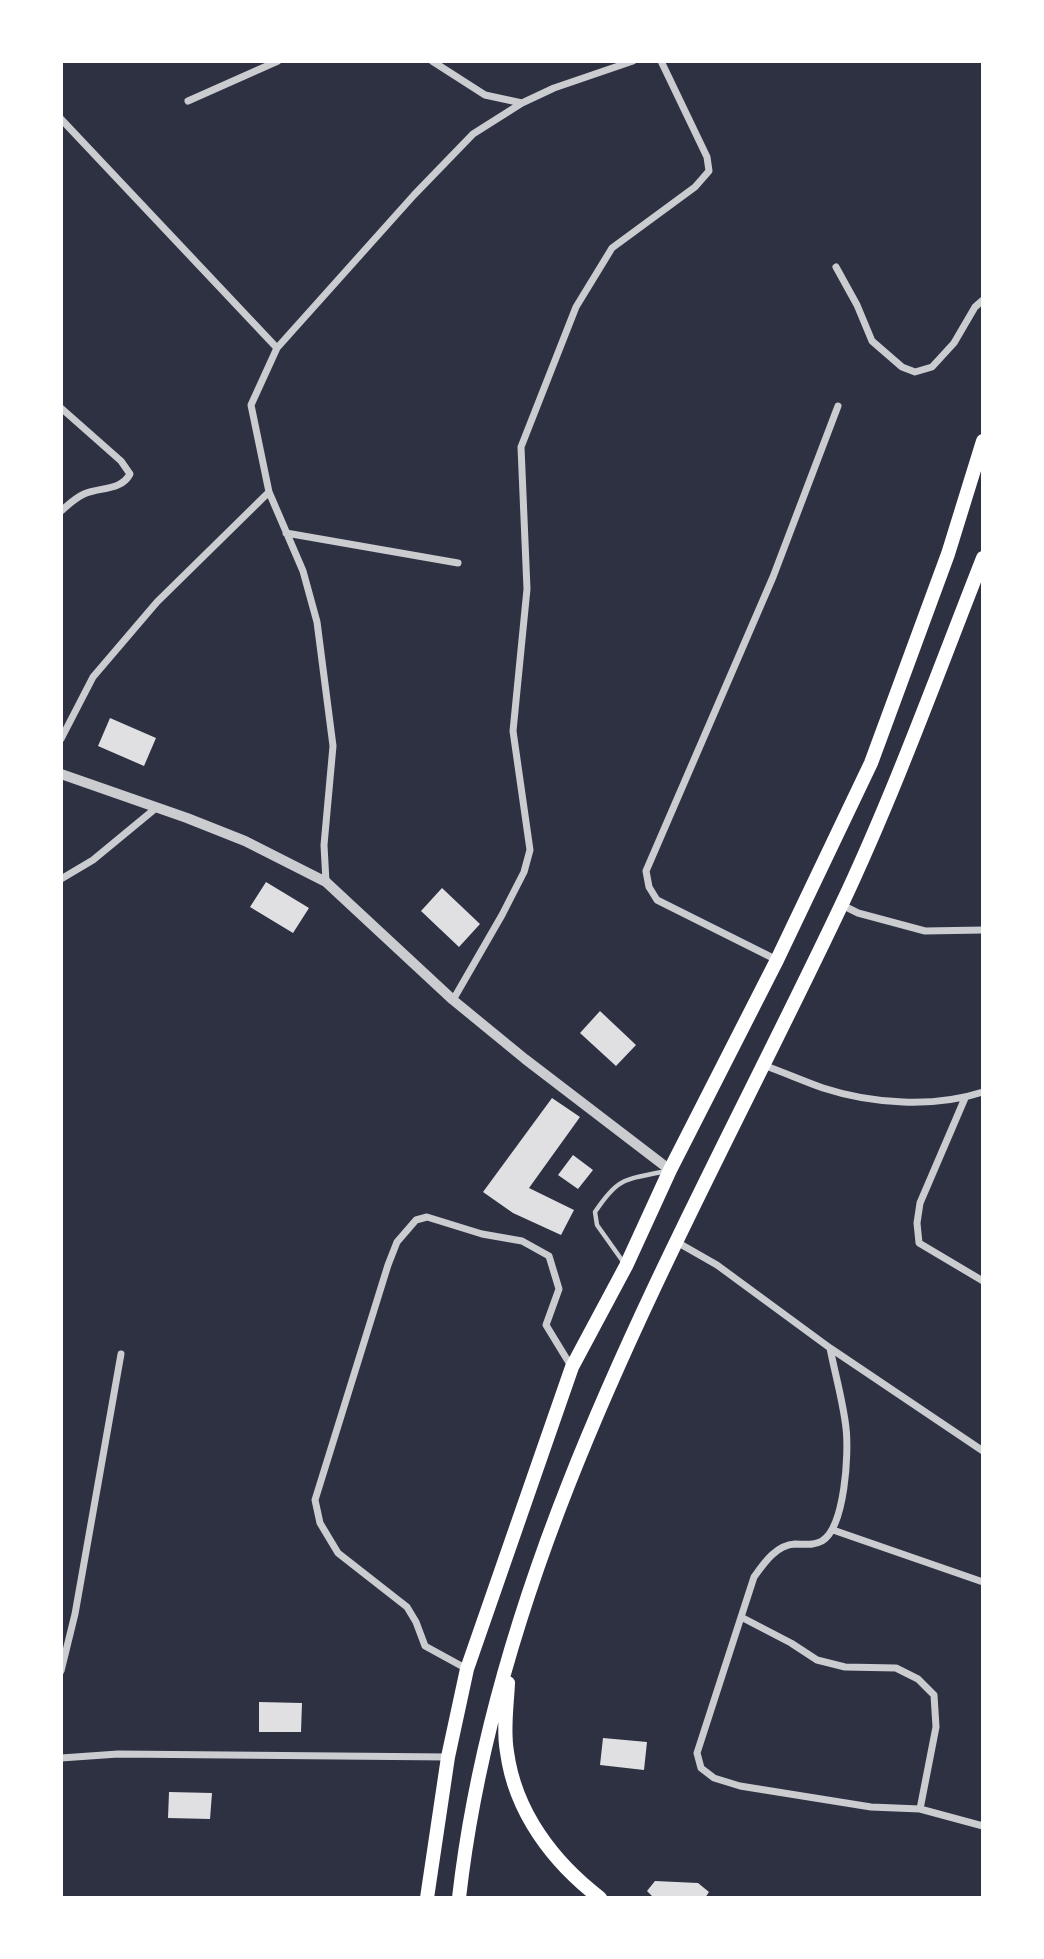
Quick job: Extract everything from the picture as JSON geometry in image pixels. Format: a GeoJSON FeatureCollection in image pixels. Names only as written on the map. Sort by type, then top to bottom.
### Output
{"type":"FeatureCollection","features":[{"type":"Feature","properties":{"kind":"highway"},"geometry":{"type":"LineString","coordinates":[[427,1898],[447,1757],[467,1669],[572,1367],[626,1266],[670,1170],[777,960],[871,762],[947,554],[983,441]]}},
{"type":"Feature","properties":{"kind":"highway"},"geometry":{"type":"LineString","coordinates":[[459,1898],[478,1772],[512,1643],[565,1494],[675,1241],[841,905],[898,772],[983,558]]}},
{"type":"Feature","properties":{"kind":"highway"},"geometry":{"type":"LineString","coordinates":[[512,1643],[505,1721],[506,1752],[513,1780],[523,1807],[554,1856],[600,1898]]}},
{"type":"Feature","properties":{"kind":"street"},"geometry":{"type":"LineString","coordinates":[[188,101],[278,61]]}},
{"type":"Feature","properties":{"kind":"street"},"geometry":{"type":"LineString","coordinates":[[432,61],[485,95],[522,103]]}},
{"type":"Feature","properties":{"kind":"street"},"geometry":{"type":"LineString","coordinates":[[326,882],[324,845],[333,746],[317,622],[303,571],[269,492],[251,405],[277,348],[405,205],[473,134],[522,103],[554,88],[633,61]]}},
{"type":"Feature","properties":{"kind":"street"},"geometry":{"type":"LineString","coordinates":[[453,1000],[502,915],[524,872],[530,850],[513,731],[527,589],[521,447],[576,307],[612,248],[695,187],[709,171],[708,157],[661,61]]}},
{"type":"Feature","properties":{"kind":"street"},"geometry":{"type":"LineString","coordinates":[[61,119],[277,348]]}},
{"type":"Feature","properties":{"kind":"street"},"geometry":{"type":"LineString","coordinates":[[836,267],[858,305],[872,341],[902,367],[915,372],[932,366],[947,351],[975,307],[983,300]]}},
{"type":"Feature","properties":{"kind":"street"},"geometry":{"type":"LineString","coordinates":[[777,960],[657,900],[649,887],[646,871],[773,577],[838,406]]}},
{"type":"Feature","properties":{"kind":"street"},"geometry":{"type":"LineString","coordinates":[[61,408],[121,461],[130,474],[122,484],[84,494],[61,511]]}},
{"type":"Feature","properties":{"kind":"street"},"geometry":{"type":"LineString","coordinates":[[61,739],[93,677],[157,601],[269,492]]}},
{"type":"Feature","properties":{"kind":"street"},"geometry":{"type":"LineString","coordinates":[[286,533],[458,563]]}},
{"type":"Feature","properties":{"kind":"street"},"geometry":{"type":"LineString","coordinates":[[61,775],[245,841],[326,882],[453,1000],[670,1170]]}},
{"type":"Feature","properties":{"kind":"street"},"geometry":{"type":"LineString","coordinates":[[61,879],[93,860],[156,808]]}},
{"type":"Feature","properties":{"kind":"street"},"geometry":{"type":"LineString","coordinates":[[841,905],[858,913],[925,931],[981,930],[983,922]]}},
{"type":"Feature","properties":{"kind":"street"},"geometry":{"type":"LineString","coordinates":[[763,1065],[824,1088],[867,1099],[902,1102],[965,1098],[983,1092]]}},
{"type":"Feature","properties":{"kind":"street"},"geometry":{"type":"LineString","coordinates":[[965,1098],[920,1203],[917,1223],[919,1243],[983,1281]]}},
{"type":"Feature","properties":{"kind":"street"},"geometry":{"type":"LineString","coordinates":[[467,1669],[425,1646],[407,1607],[338,1553],[320,1523],[315,1500],[397,1242],[416,1220],[427,1217],[482,1234],[522,1241],[550,1256],[559,1289],[547,1325],[572,1367]]}},
{"type":"Feature","properties":{"kind":"street"},"geometry":{"type":"LineString","coordinates":[[675,1241],[717,1265],[830,1348],[983,1451]]}},
{"type":"Feature","properties":{"kind":"street"},"geometry":{"type":"LineString","coordinates":[[830,1348],[847,1429],[844,1496],[833,1530],[822,1541],[808,1545],[792,1544],[771,1555],[754,1577],[707,1729],[697,1753],[701,1768],[714,1778],[740,1786],[871,1807],[920,1809],[983,1826]]}},
{"type":"Feature","properties":{"kind":"street"},"geometry":{"type":"LineString","coordinates":[[61,1671],[75,1614],[121,1354]]}},
{"type":"Feature","properties":{"kind":"street"},"geometry":{"type":"LineString","coordinates":[[833,1530],[983,1582]]}},
{"type":"Feature","properties":{"kind":"street"},"geometry":{"type":"LineString","coordinates":[[741,1617],[817,1660],[845,1667],[896,1668],[918,1679],[934,1695],[936,1727],[920,1809]]}},
{"type":"Feature","properties":{"kind":"street"},"geometry":{"type":"LineString","coordinates":[[61,1758],[118,1754],[447,1757]]}},
{"type":"Feature","properties":{"kind":"lane"},"geometry":{"type":"LineString","coordinates":[[626,1266],[597,1225],[595,1212],[610,1189],[626,1180],[670,1170]]}},
{"type":"Feature","properties":{"kind":"building"},"geometry":{"type":"Polygon","coordinates":[[[110,718],[156,738],[144,766],[98,746],[110,718]]]}},
{"type":"Feature","properties":{"kind":"building"},"geometry":{"type":"Polygon","coordinates":[[[266,882],[309,908],[293,933],[250,907],[266,882]]]}},
{"type":"Feature","properties":{"kind":"building"},"geometry":{"type":"Polygon","coordinates":[[[442,888],[480,924],[459,947],[421,911],[442,888]]]}},
{"type":"Feature","properties":{"kind":"building"},"geometry":{"type":"Polygon","coordinates":[[[600,1011],[636,1045],[616,1066],[580,1033],[600,1011]]]}},
{"type":"Feature","properties":{"kind":"building"},"geometry":{"type":"Polygon","coordinates":[[[552,1098],[580,1117],[529,1188],[574,1210],[561,1235],[513,1213],[483,1192],[552,1098]]]}},
{"type":"Feature","properties":{"kind":"building"},"geometry":{"type":"Polygon","coordinates":[[[573,1155],[593,1170],[578,1189],[558,1175],[573,1155]]]}},
{"type":"Feature","properties":{"kind":"building"},"geometry":{"type":"Polygon","coordinates":[[[259,1702],[302,1703],[301,1732],[259,1732],[259,1702]]]}},
{"type":"Feature","properties":{"kind":"building"},"geometry":{"type":"Polygon","coordinates":[[[603,1738],[647,1742],[644,1770],[600,1765],[603,1738]]]}},
{"type":"Feature","properties":{"kind":"building"},"geometry":{"type":"Polygon","coordinates":[[[169,1792],[212,1793],[210,1819],[168,1818],[169,1792]]]}},
{"type":"Feature","properties":{"kind":"building"},"geometry":{"type":"Polygon","coordinates":[[[655,1881],[698,1883],[709,1892],[705,1898],[654,1898],[647,1891],[655,1881]]]}}]}
